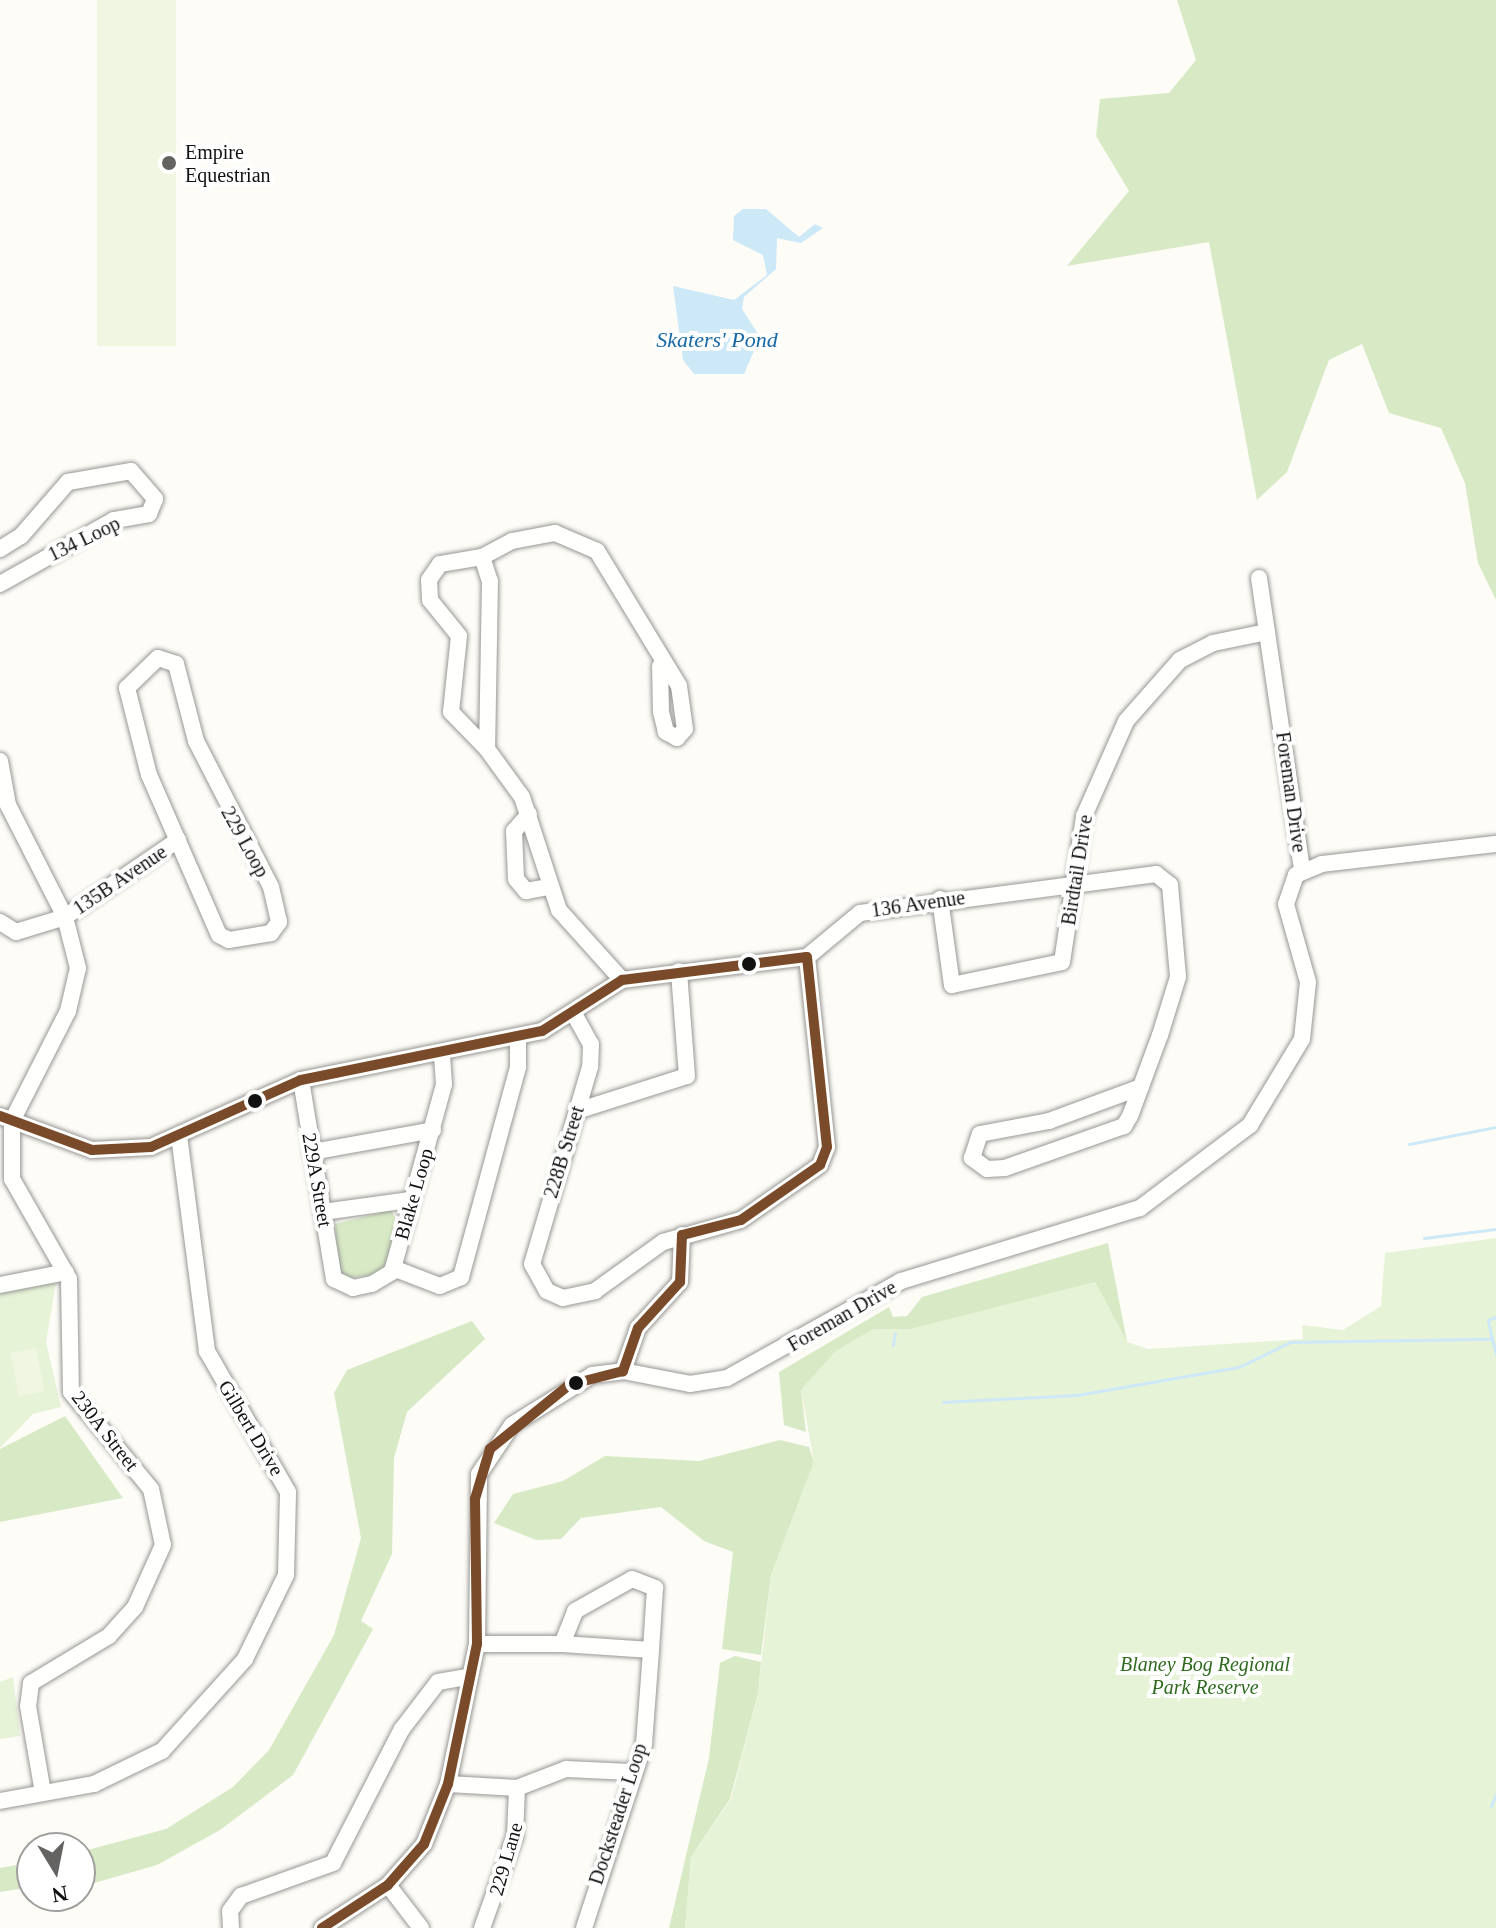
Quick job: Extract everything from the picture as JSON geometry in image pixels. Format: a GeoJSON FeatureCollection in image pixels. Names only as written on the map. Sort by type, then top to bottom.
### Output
{"type":"FeatureCollection","features":[{"type":"Feature","properties":{"kind":"street","name":"134 Loop"},"geometry":{"type":"LineString","coordinates":[[0,549],[21,536],[68,482],[131,471],[155,499],[149,514],[114,520],[0,584]]}},
{"type":"Feature","properties":{"kind":"street"},"geometry":{"type":"LineString","coordinates":[[622,980],[548,887],[529,814],[487,749],[451,712],[459,636],[430,600],[429,580],[440,564],[482,557],[535,536],[579,540],[611,567],[660,666],[679,686],[685,729],[677,738]]}},
{"type":"Feature","properties":{"kind":"street"},"geometry":{"type":"LineString","coordinates":[[482,557],[490,581],[487,749]]}},
{"type":"Feature","properties":{"kind":"street","name":"Foreman Drive"},"geometry":{"type":"LineString","coordinates":[[322,1928],[388,1885],[424,1844],[448,1784],[465,1677],[477,1644],[475,1499],[490,1449],[569,1385],[623,1371],[690,1384],[742,1373],[901,1281],[1127,1216],[1214,1153],[1257,1116],[1308,1025],[1308,982],[1286,904],[1302,870],[1259,578]]}},
{"type":"Feature","properties":{"kind":"street","name":"Birdtail Drive"},"geometry":{"type":"LineString","coordinates":[[940,899],[952,985],[1062,962],[1095,782],[1147,692],[1196,650],[1267,632]]}},
{"type":"Feature","properties":{"kind":"street","name":"229 Loop"},"geometry":{"type":"LineString","coordinates":[[165,657],[176,664],[192,731],[241,840],[271,887],[277,929],[229,940],[219,935],[178,840],[149,775],[127,688],[165,657]]}},
{"type":"Feature","properties":{"kind":"street","name":"230A Street"},"geometry":{"type":"LineString","coordinates":[[0,761],[8,805],[65,917],[77,982],[6,1119],[12,1179],[66,1272],[71,1392],[151,1489],[163,1545],[135,1607],[109,1636],[31,1683],[28,1706],[43,1793]]}},
{"type":"Feature","properties":{"kind":"street"},"geometry":{"type":"LineString","coordinates":[[529,814],[514,831],[516,879],[526,891],[548,887]]}},
{"type":"Feature","properties":{"kind":"street","name":"135B Avenue"},"geometry":{"type":"LineString","coordinates":[[0,922],[16,932],[65,917],[178,840]]}},
{"type":"Feature","properties":{"kind":"street"},"geometry":{"type":"LineString","coordinates":[[1302,870],[1496,844]]}},
{"type":"Feature","properties":{"kind":"street","name":"136 Avenue"},"geometry":{"type":"LineString","coordinates":[[807,957],[851,916],[940,899],[1150,874],[1170,885],[1178,977],[1141,1087]]}},
{"type":"Feature","properties":{"kind":"street"},"geometry":{"type":"LineString","coordinates":[[6,1119],[92,1150],[151,1147],[301,1080],[518,1037],[573,1012],[622,980],[807,957],[827,1147],[820,1165],[741,1220],[682,1235],[680,1282],[638,1328],[623,1371]]}},
{"type":"Feature","properties":{"kind":"street"},"geometry":{"type":"LineString","coordinates":[[577,1111],[680,1083],[691,1063],[679,971]]}},
{"type":"Feature","properties":{"kind":"street","name":"228B Street"},"geometry":{"type":"LineString","coordinates":[[573,1012],[591,1044],[577,1111],[532,1264],[547,1291],[579,1298],[682,1235]]}},
{"type":"Feature","properties":{"kind":"street"},"geometry":{"type":"LineString","coordinates":[[393,1268],[440,1286],[461,1277],[518,1067],[518,1037]]}},
{"type":"Feature","properties":{"kind":"street","name":"Blake Loop"},"geometry":{"type":"LineString","coordinates":[[334,1279],[353,1288],[372,1284],[393,1268],[410,1200],[433,1130],[442,1054]]}},
{"type":"Feature","properties":{"kind":"street","name":"229A Street"},"geometry":{"type":"LineString","coordinates":[[301,1080],[334,1279]]}},
{"type":"Feature","properties":{"kind":"street"},"geometry":{"type":"LineString","coordinates":[[1141,1087],[1118,1130],[1005,1168],[987,1169],[972,1158],[980,1134],[1049,1121],[1141,1087]]}},
{"type":"Feature","properties":{"kind":"street"},"geometry":{"type":"LineString","coordinates":[[312,1152],[433,1130]]}},
{"type":"Feature","properties":{"kind":"street","name":"Gilbert Drive"},"geometry":{"type":"LineString","coordinates":[[0,1801],[94,1784],[162,1751],[245,1659],[286,1575],[288,1492],[207,1351],[179,1135]]}},
{"type":"Feature","properties":{"kind":"street"},"geometry":{"type":"LineString","coordinates":[[323,1212],[410,1200]]}},
{"type":"Feature","properties":{"kind":"street"},"geometry":{"type":"LineString","coordinates":[[0,1285],[66,1272]]}},
{"type":"Feature","properties":{"kind":"street","name":"Docksteader Loop"},"geometry":{"type":"LineString","coordinates":[[562,1644],[570,1615],[640,1578],[657,1594],[644,1744],[631,1772],[584,1928]]}},
{"type":"Feature","properties":{"kind":"street"},"geometry":{"type":"LineString","coordinates":[[477,1644],[562,1644],[651,1650]]}},
{"type":"Feature","properties":{"kind":"street"},"geometry":{"type":"LineString","coordinates":[[231,1928],[230,1911],[241,1896],[333,1863],[402,1729],[438,1682],[465,1677]]}},
{"type":"Feature","properties":{"kind":"street"},"geometry":{"type":"LineString","coordinates":[[448,1784],[517,1788],[566,1769],[631,1772]]}},
{"type":"Feature","properties":{"kind":"street","name":"229 Lane"},"geometry":{"type":"LineString","coordinates":[[482,1928],[515,1836],[517,1788]]}},
{"type":"Feature","properties":{"kind":"street"},"geometry":{"type":"LineString","coordinates":[[388,1885],[421,1928]]}},
{"type":"Feature","properties":{"kind":"green space"},"geometry":{"type":"Polygon","coordinates":[[[97,0],[176,0],[176,346],[97,346],[97,0]]]}},
{"type":"Feature","properties":{"kind":"green space"},"geometry":{"type":"Polygon","coordinates":[[[1177,0],[1496,0],[1496,600],[1478,563],[1465,483],[1441,428],[1389,413],[1362,344],[1329,360],[1287,472],[1257,500],[1209,242],[1067,266],[1129,191],[1096,136],[1100,99],[1169,93],[1196,60],[1177,0]]]}},
{"type":"Feature","properties":{"kind":"green space"},"geometry":{"type":"Polygon","coordinates":[[[391,1210],[398,1223],[390,1264],[380,1274],[347,1278],[338,1269],[335,1224],[391,1210]]]}},
{"type":"Feature","properties":{"kind":"green space","name":"Blaney Bog Regional Park Reserve"},"geometry":{"type":"Polygon","coordinates":[[[1496,1238],[1496,1928],[685,1928],[691,1857],[731,1799],[758,1693],[771,1575],[814,1462],[801,1390],[836,1351],[874,1329],[910,1329],[1079,1281],[1095,1282],[1127,1342],[1148,1349],[1303,1339],[1302,1325],[1343,1330],[1381,1306],[1385,1253],[1496,1238]]]}},
{"type":"Feature","properties":{"kind":"green space"},"geometry":{"type":"Polygon","coordinates":[[[1108,1243],[1127,1342],[1095,1282],[910,1329],[874,1329],[836,1351],[801,1390],[806,1432],[784,1425],[779,1372],[889,1307],[893,1317],[907,1316],[922,1297],[1108,1243]]]}},
{"type":"Feature","properties":{"kind":"green space"},"geometry":{"type":"Polygon","coordinates":[[[40,1275],[56,1283],[46,1342],[61,1407],[33,1414],[0,1448],[0,1291],[40,1275]]]}},
{"type":"Feature","properties":{"kind":"green space"},"geometry":{"type":"Polygon","coordinates":[[[472,1321],[485,1339],[407,1412],[394,1458],[392,1554],[361,1621],[373,1629],[293,1775],[220,1830],[157,1865],[96,1882],[96,1848],[166,1829],[233,1787],[269,1750],[334,1635],[361,1538],[334,1393],[347,1370],[472,1321]]]}},
{"type":"Feature","properties":{"kind":"green space"},"geometry":{"type":"Polygon","coordinates":[[[36,1348],[44,1391],[19,1396],[10,1353],[36,1348]]]}},
{"type":"Feature","properties":{"kind":"green space"},"geometry":{"type":"Polygon","coordinates":[[[65,1416],[123,1498],[0,1522],[0,1449],[65,1416]]]}},
{"type":"Feature","properties":{"kind":"green space"},"geometry":{"type":"Polygon","coordinates":[[[780,1440],[809,1447],[814,1462],[771,1575],[761,1655],[722,1649],[733,1552],[704,1541],[661,1507],[581,1518],[561,1539],[536,1540],[494,1523],[513,1494],[563,1481],[605,1456],[699,1461],[780,1440]]]}},
{"type":"Feature","properties":{"kind":"green space"},"geometry":{"type":"Polygon","coordinates":[[[735,1656],[761,1662],[758,1693],[730,1799],[691,1857],[685,1928],[669,1928],[709,1758],[720,1663],[735,1656]]]}},
{"type":"Feature","properties":{"kind":"green space"},"geometry":{"type":"Polygon","coordinates":[[[13,1677],[20,1736],[0,1739],[0,1682],[13,1677]]]}},
{"type":"Feature","properties":{"kind":"green space"},"geometry":{"type":"Polygon","coordinates":[[[16,1865],[16,1890],[0,1892],[0,1868],[16,1865]]]}},
{"type":"Feature","properties":{"kind":"water","name":"Skaters' Pond"},"geometry":{"type":"Polygon","coordinates":[[[743,209],[766,209],[799,237],[815,224],[823,228],[801,243],[777,238],[776,269],[744,297],[742,309],[760,337],[744,374],[694,374],[683,360],[673,286],[734,300],[767,275],[763,255],[733,240],[734,216],[743,209]]]}},
{"type":"Feature","properties":{"kind":"waterway"},"geometry":{"type":"LineString","coordinates":[[1409,1144],[1496,1127]]}},
{"type":"Feature","properties":{"kind":"waterway"},"geometry":{"type":"LineString","coordinates":[[1424,1238],[1496,1229]]}},
{"type":"Feature","properties":{"kind":"waterway"},"geometry":{"type":"LineString","coordinates":[[1492,1339],[1488,1320],[1496,1317]]}},
{"type":"Feature","properties":{"kind":"waterway"},"geometry":{"type":"LineString","coordinates":[[893,1345],[895,1333]]}},
{"type":"Feature","properties":{"kind":"waterway"},"geometry":{"type":"LineString","coordinates":[[943,1402],[1077,1395],[1239,1367],[1290,1342],[1492,1339],[1496,1354]]}},
{"type":"Feature","properties":{"kind":"waterway"},"geometry":{"type":"LineString","coordinates":[[1491,1806],[1496,1794]]}},
{"type":"Feature","properties":{"kind":"transit line"},"geometry":{"type":"LineString","coordinates":[[0,1116],[92,1150],[151,1147],[301,1080],[542,1031],[622,980],[807,957],[827,1147],[820,1165],[741,1220],[682,1235],[680,1282],[638,1328],[623,1371],[569,1385],[490,1449],[475,1499],[477,1644],[448,1784],[424,1844],[388,1885],[322,1928]]}},
{"type":"Feature","properties":{"kind":"place","name":"Empire Equestrian"},"geometry":{"type":"Point","coordinates":[169,163]}}]}
